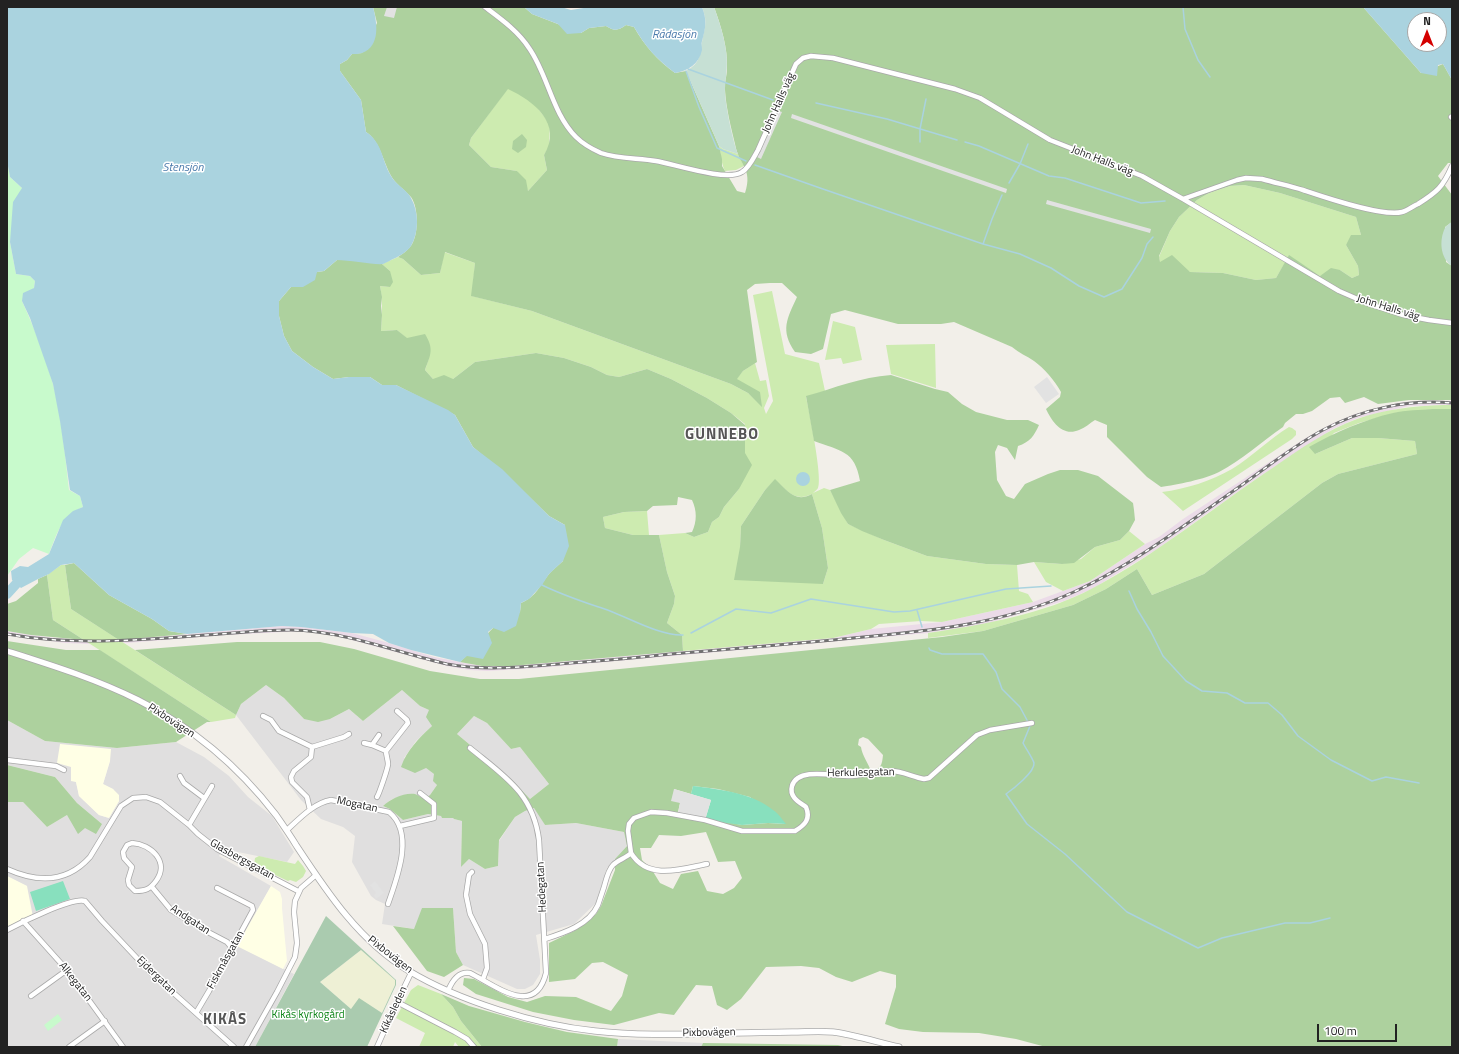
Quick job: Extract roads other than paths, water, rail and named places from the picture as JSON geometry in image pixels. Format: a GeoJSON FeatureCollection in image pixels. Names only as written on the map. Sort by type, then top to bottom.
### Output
{"type":"FeatureCollection","features":[{"type":"Feature","properties":{"kind":"street","name":"John Halls väg"},"geometry":{"type":"LineString","coordinates":[[485,7],[516,31],[530,48],[568,128],[576,137],[589,147],[602,153],[656,161],[707,173],[727,175],[742,172],[752,161],[758,150],[796,64],[804,58],[814,56],[833,58],[928,82],[980,98],[1050,140],[1142,176],[1326,284],[1356,299],[1403,315],[1452,323]]}},
{"type":"Feature","properties":{"kind":"street"},"geometry":{"type":"LineString","coordinates":[[1183,199],[1237,180],[1246,178],[1262,179],[1362,207],[1395,213],[1402,212],[1432,195],[1445,182],[1452,166]]}},
{"type":"Feature","properties":{"kind":"street","name":"Pixbovägen"},"geometry":{"type":"LineString","coordinates":[[7,651],[117,691],[150,707],[208,745],[236,770],[264,801],[287,830],[316,875],[345,915],[366,938],[411,973],[448,991],[484,1005],[533,1020],[580,1030],[628,1034],[833,1032],[899,1047]]}},
{"type":"Feature","properties":{"kind":"street"},"geometry":{"type":"LineString","coordinates":[[364,743],[386,751],[408,723],[407,720],[397,711]]}},
{"type":"Feature","properties":{"kind":"street"},"geometry":{"type":"LineString","coordinates":[[263,716],[271,720],[279,731],[312,747],[348,734]]}},
{"type":"Feature","properties":{"kind":"street","name":"Herkulesgatan"},"geometry":{"type":"LineString","coordinates":[[632,853],[628,831],[629,824],[634,818],[642,814],[651,812],[667,813],[705,820],[742,831],[795,831],[807,821],[808,817],[806,807],[794,799],[792,790],[795,781],[803,776],[825,774],[849,776],[892,771],[916,778],[929,778],[977,735],[990,730],[1032,723]]}},
{"type":"Feature","properties":{"kind":"street"},"geometry":{"type":"LineString","coordinates":[[372,745],[379,735]]}},
{"type":"Feature","properties":{"kind":"street"},"geometry":{"type":"LineString","coordinates":[[310,810],[307,797],[292,782],[291,777],[294,771],[311,757],[312,747]]}},
{"type":"Feature","properties":{"kind":"street","name":"Hedegatan"},"geometry":{"type":"LineString","coordinates":[[448,991],[453,980],[461,973],[470,973],[521,997],[534,993],[542,987],[546,972],[539,840],[535,819],[522,794],[510,781],[470,748]]}},
{"type":"Feature","properties":{"kind":"street","name":"Mogatan"},"geometry":{"type":"LineString","coordinates":[[377,797],[388,764],[386,751]]}},
{"type":"Feature","properties":{"kind":"street"},"geometry":{"type":"LineString","coordinates":[[7,760],[56,766],[64,770]]}},
{"type":"Feature","properties":{"kind":"street"},"geometry":{"type":"LineString","coordinates":[[180,776],[184,783],[204,798]]}},
{"type":"Feature","properties":{"kind":"street"},"geometry":{"type":"LineString","coordinates":[[189,825],[212,786]]}},
{"type":"Feature","properties":{"kind":"street"},"geometry":{"type":"LineString","coordinates":[[388,904],[402,860],[400,826],[434,818],[434,804],[420,794]]}},
{"type":"Feature","properties":{"kind":"street","name":"Glasbergsgatan"},"geometry":{"type":"LineString","coordinates":[[7,870],[30,878],[44,879],[69,874],[90,857],[121,806],[133,798],[141,796],[160,802],[217,849],[298,891]]}},
{"type":"Feature","properties":{"kind":"street","name":"Mogatan"},"geometry":{"type":"LineString","coordinates":[[287,830],[310,810],[324,801],[331,800],[389,812],[394,816],[400,826]]}},
{"type":"Feature","properties":{"kind":"street"},"geometry":{"type":"LineString","coordinates":[[132,843],[138,844],[151,850],[160,860],[162,870],[152,888],[146,890],[136,890],[129,884],[128,880],[132,867],[123,855],[124,848],[127,845],[132,843]]}},
{"type":"Feature","properties":{"kind":"street"},"geometry":{"type":"LineString","coordinates":[[545,938],[570,929],[585,921],[598,906],[610,869],[615,863],[626,858],[632,853],[635,860],[642,865],[659,871],[707,864]]}},
{"type":"Feature","properties":{"kind":"street"},"geometry":{"type":"LineString","coordinates":[[472,872],[469,876],[466,895],[470,914],[485,944],[487,968],[483,979]]}},
{"type":"Feature","properties":{"kind":"street"},"geometry":{"type":"LineString","coordinates":[[246,1047],[287,974],[296,952],[297,943],[294,908],[298,891],[316,875]]}},
{"type":"Feature","properties":{"kind":"street","name":"Andgatan"},"geometry":{"type":"LineString","coordinates":[[152,888],[171,910],[227,942],[232,948]]}},
{"type":"Feature","properties":{"kind":"street","name":"Fiskmåsgatan"},"geometry":{"type":"LineString","coordinates":[[196,1013],[253,910],[252,906],[217,888]]}},
{"type":"Feature","properties":{"kind":"street","name":"Ejdergatan"},"geometry":{"type":"LineString","coordinates":[[23,921],[82,900],[85,901],[102,922],[150,972],[234,1047]]}},
{"type":"Feature","properties":{"kind":"street"},"geometry":{"type":"LineString","coordinates":[[7,930],[23,921]]}},
{"type":"Feature","properties":{"kind":"street","name":"Alkegatan"},"geometry":{"type":"LineString","coordinates":[[23,921],[67,970],[123,1047]]}},
{"type":"Feature","properties":{"kind":"street"},"geometry":{"type":"LineString","coordinates":[[31,996],[67,970]]}},
{"type":"Feature","properties":{"kind":"street","name":"Kikåsleden"},"geometry":{"type":"LineString","coordinates":[[377,1047],[396,1002],[411,973]]}},
{"type":"Feature","properties":{"kind":"street"},"geometry":{"type":"LineString","coordinates":[[396,1002],[455,1032],[467,1039],[474,1047]]}},
{"type":"Feature","properties":{"kind":"street"},"geometry":{"type":"LineString","coordinates":[[69,1047],[105,1021]]}},
{"type":"Feature","properties":{"kind":"water","name":"Stensjön"},"geometry":{"type":"Polygon","coordinates":[[[7,7],[373,7],[376,20],[376,33],[372,45],[368,50],[362,53],[352,54],[347,60],[340,64],[340,71],[361,100],[366,132],[372,136],[379,146],[391,176],[409,195],[414,204],[417,216],[416,235],[411,246],[407,250],[384,264],[337,260],[324,271],[317,272],[315,280],[303,287],[291,287],[279,301],[279,316],[284,336],[292,351],[313,367],[333,379],[370,377],[382,385],[396,385],[448,410],[455,415],[473,447],[502,469],[549,516],[565,525],[569,546],[563,561],[549,574],[542,585],[529,599],[521,603],[516,626],[504,632],[493,628],[488,632],[492,643],[483,659],[467,656],[460,662],[389,643],[373,634],[301,627],[282,626],[187,634],[169,631],[152,619],[109,595],[74,563],[61,565],[49,574],[21,588],[12,580],[11,571],[20,566],[28,567],[49,554],[63,520],[73,511],[83,507],[80,496],[70,490],[53,384],[30,318],[22,301],[23,293],[34,288],[35,281],[30,276],[16,274],[10,242],[13,202],[22,188],[10,177],[7,161],[7,7]]]}},
{"type":"Feature","properties":{"kind":"water","name":"Rådasjön"},"geometry":{"type":"Polygon","coordinates":[[[524,7],[561,7],[571,10],[590,7],[702,7],[705,16],[705,24],[701,55],[696,63],[688,69],[675,73],[662,63],[652,52],[634,27],[626,25],[616,30],[606,26],[589,28],[581,33],[567,34],[558,24],[532,14],[524,7]]]}},
{"type":"Feature","properties":{"kind":"water"},"geometry":{"type":"Polygon","coordinates":[[[1363,7],[1452,7],[1452,80],[1443,64],[1438,65],[1437,76],[1421,73],[1363,7]]]}},
{"type":"Feature","properties":{"kind":"water"},"geometry":{"type":"Polygon","coordinates":[[[800,472],[806,472],[810,476],[810,482],[806,486],[800,486],[796,482],[796,476],[800,472]]]}},
{"type":"Feature","properties":{"kind":"waterway"},"geometry":{"type":"LineString","coordinates":[[1183,7],[1185,29],[1198,60],[1210,77]]}},
{"type":"Feature","properties":{"kind":"waterway"},"geometry":{"type":"LineString","coordinates":[[688,69],[773,100]]}},
{"type":"Feature","properties":{"kind":"waterway"},"geometry":{"type":"LineString","coordinates":[[686,71],[699,107],[717,148],[746,161]]}},
{"type":"Feature","properties":{"kind":"waterway"},"geometry":{"type":"LineString","coordinates":[[920,142],[920,129],[926,99]]}},
{"type":"Feature","properties":{"kind":"waterway"},"geometry":{"type":"LineString","coordinates":[[816,103],[887,119],[957,140]]}},
{"type":"Feature","properties":{"kind":"waterway"},"geometry":{"type":"LineString","coordinates":[[965,142],[979,146],[1049,176],[1065,178],[1141,203],[1165,201]]}},
{"type":"Feature","properties":{"kind":"waterway"},"geometry":{"type":"LineString","coordinates":[[1009,183],[1020,164],[1028,144]]}},
{"type":"Feature","properties":{"kind":"waterway"},"geometry":{"type":"LineString","coordinates":[[755,165],[983,244],[1020,254],[1051,268],[1079,286],[1104,297],[1122,289],[1142,258],[1147,244],[1153,237]]}},
{"type":"Feature","properties":{"kind":"waterway"},"geometry":{"type":"LineString","coordinates":[[983,244],[1002,195]]}},
{"type":"Feature","properties":{"kind":"waterway"},"geometry":{"type":"LineString","coordinates":[[7,594],[17,583],[29,576]]}},
{"type":"Feature","properties":{"kind":"waterway"},"geometry":{"type":"LineString","coordinates":[[542,585],[656,630],[674,635],[683,635]]}},
{"type":"Feature","properties":{"kind":"waterway"},"geometry":{"type":"LineString","coordinates":[[691,633],[736,609],[771,613],[811,599],[894,612],[910,611],[1006,589],[1051,586]]}},
{"type":"Feature","properties":{"kind":"waterway"},"geometry":{"type":"LineString","coordinates":[[1129,591],[1137,609],[1163,656],[1186,681],[1202,691],[1227,693],[1245,703],[1268,703],[1282,715],[1298,736],[1331,760],[1372,781],[1386,777],[1419,783]]}},
{"type":"Feature","properties":{"kind":"waterway"},"geometry":{"type":"LineString","coordinates":[[917,610],[922,627]]}},
{"type":"Feature","properties":{"kind":"waterway"},"geometry":{"type":"LineString","coordinates":[[929,648],[930,650],[942,654],[983,654],[996,672],[1002,689],[1020,707],[1028,722]]}},
{"type":"Feature","properties":{"kind":"waterway"},"geometry":{"type":"LineString","coordinates":[[1030,726],[1023,743],[1034,763],[1033,767],[1023,780],[1006,794],[1027,824],[1065,854],[1127,912],[1198,948],[1222,938],[1285,923],[1310,923],[1330,918]]}},
{"type":"Feature","properties":{"kind":"railway"},"geometry":{"type":"LineString","coordinates":[[7,634],[57,640],[106,641],[156,639],[270,630],[311,631],[350,638],[447,664],[503,668],[785,644],[939,629],[995,619],[1022,611],[1076,591],[1098,580],[1140,556],[1301,443],[1323,430],[1353,416],[1402,404],[1435,402],[1452,403]]}},
{"type":"Feature","properties":{"kind":"district","name":"GUNNEBO"},"geometry":{"type":"Point","coordinates":[722,435]}},
{"type":"Feature","properties":{"kind":"district","name":"KIKÅS"},"geometry":{"type":"Point","coordinates":[225,1020]}},
{"type":"Feature","properties":{"kind":"park label","name":"Kikås kyrkogård"},"geometry":{"type":"Point","coordinates":[308,1015]}}]}
